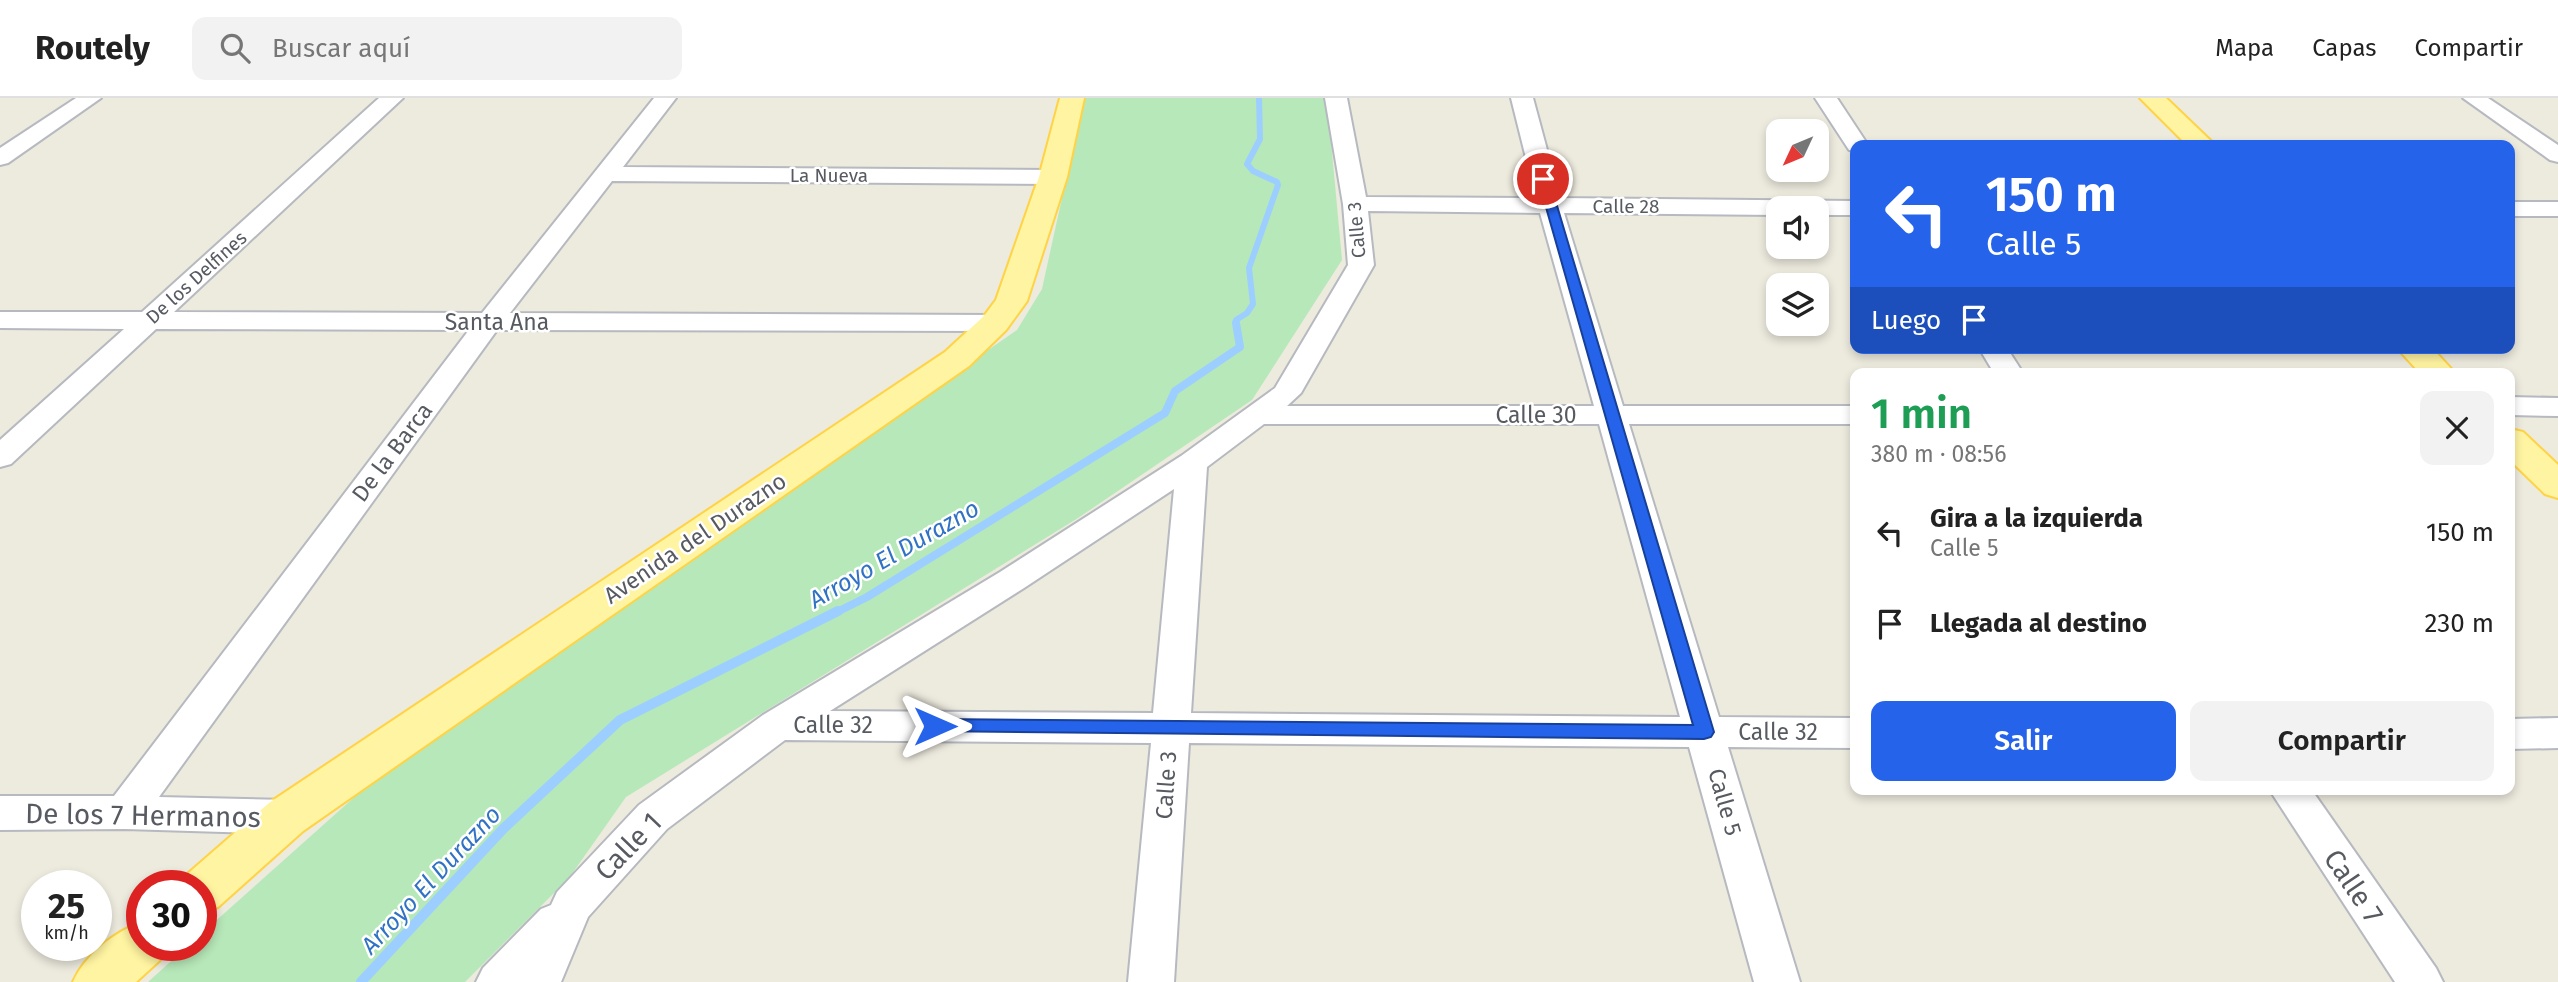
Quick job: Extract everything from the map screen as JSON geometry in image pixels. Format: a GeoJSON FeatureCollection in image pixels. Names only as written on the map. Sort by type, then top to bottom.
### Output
{"type":"FeatureCollection","features":[{"type":"Feature","properties":{"kind":"main road","name":"Avenida del Durazno"},"geometry":{"type":"LineString","coordinates":[[217,878],[286,817],[957,359],[995,323],[1012,301],[1053,177],[1072,98]]}},
{"type":"Feature","properties":{"kind":"main road"},"geometry":{"type":"LineString","coordinates":[[2152,98],[2197,140]]}},
{"type":"Feature","properties":{"kind":"main road"},"geometry":{"type":"LineString","coordinates":[[2419,354],[2434,368]]}},
{"type":"Feature","properties":{"kind":"main road"},"geometry":{"type":"LineString","coordinates":[[2515,445],[2558,486]]}},
{"type":"Feature","properties":{"kind":"main road"},"geometry":{"type":"LineString","coordinates":[[99,982],[126,958]]}},
{"type":"Feature","properties":{"kind":"street"},"geometry":{"type":"LineString","coordinates":[[0,158],[90,98]]}},
{"type":"Feature","properties":{"kind":"street","name":"De los Delfines"},"geometry":{"type":"LineString","coordinates":[[0,457],[392,98]]}},
{"type":"Feature","properties":{"kind":"street","name":"De la Barca"},"geometry":{"type":"LineString","coordinates":[[125,811],[489,322],[665,98]]}},
{"type":"Feature","properties":{"kind":"street","name":"Calle 3"},"geometry":{"type":"LineString","coordinates":[[1151,982],[1192,463],[1286,393],[1361,265],[1355,204],[1336,98]]}},
{"type":"Feature","properties":{"kind":"street","name":"Calle 5"},"geometry":{"type":"LineString","coordinates":[[1522,98],[1550,206],[1777,982]]}},
{"type":"Feature","properties":{"kind":"street"},"geometry":{"type":"LineString","coordinates":[[1826,98],[1854,140]]}},
{"type":"Feature","properties":{"kind":"street"},"geometry":{"type":"LineString","coordinates":[[2474,98],[2558,155]]}},
{"type":"Feature","properties":{"kind":"street","name":"La Nueva"},"geometry":{"type":"LineString","coordinates":[[605,174],[1053,177]]}},
{"type":"Feature","properties":{"kind":"street","name":"Calle 28"},"geometry":{"type":"LineString","coordinates":[[1355,204],[1850,208]]}},
{"type":"Feature","properties":{"kind":"street"},"geometry":{"type":"LineString","coordinates":[[2515,209],[2558,209]]}},
{"type":"Feature","properties":{"kind":"street","name":"Santa Ana"},"geometry":{"type":"LineString","coordinates":[[0,320],[995,323]]}},
{"type":"Feature","properties":{"kind":"street"},"geometry":{"type":"LineString","coordinates":[[2515,406],[2558,407]]}},
{"type":"Feature","properties":{"kind":"street","name":"Calle 30"},"geometry":{"type":"LineString","coordinates":[[1259,415],[1850,415]]}},
{"type":"Feature","properties":{"kind":"street","name":"Calle 1"},"geometry":{"type":"LineString","coordinates":[[538,982],[572,905],[653,817],[766,733],[1012,580],[1192,463]]}},
{"type":"Feature","properties":{"kind":"street","name":"Calle 32"},"geometry":{"type":"LineString","coordinates":[[766,733],[1171,728],[1850,733]]}},
{"type":"Feature","properties":{"kind":"street"},"geometry":{"type":"LineString","coordinates":[[2515,733],[2558,733]]}},
{"type":"Feature","properties":{"kind":"street","name":"Calle 7"},"geometry":{"type":"LineString","coordinates":[[2293,795],[2420,982]]}},
{"type":"Feature","properties":{"kind":"street","name":"De los 7 Hermanos"},"geometry":{"type":"LineString","coordinates":[[0,813],[125,811],[286,817]]}},
{"type":"Feature","properties":{"kind":"street"},"geometry":{"type":"LineString","coordinates":[[499,982],[572,905]]}},
{"type":"Feature","properties":{"kind":"green space"},"geometry":{"type":"Polygon","coordinates":[[[1084,98],[1327,98],[1342,260],[1252,400],[1078,518],[626,797],[569,878],[465,982],[148,982],[171,961],[217,961],[217,920],[396,760],[1017,330],[1042,289],[1084,98]]]}},
{"type":"Feature","properties":{"kind":"waterway","name":"Arroyo El Durazno"},"geometry":{"type":"LineString","coordinates":[[1236,323],[1253,304],[1249,268],[1278,185],[1277,182],[1253,171],[1247,164],[1260,139],[1259,98]]}},
{"type":"Feature","properties":{"kind":"waterway","name":"Arroyo El Durazno"},"geometry":{"type":"LineString","coordinates":[[835,613],[867,597],[1165,413],[1175,391],[1240,347],[1236,323]]}},
{"type":"Feature","properties":{"kind":"waterway","name":"Arroyo El Durazno"},"geometry":{"type":"LineString","coordinates":[[361,982],[503,829],[620,720],[838,611]]}},
{"type":"Feature","properties":{"kind":"route"},"geometry":{"type":"LineString","coordinates":[[935,726],[1704,732],[1543,179]]}}]}
